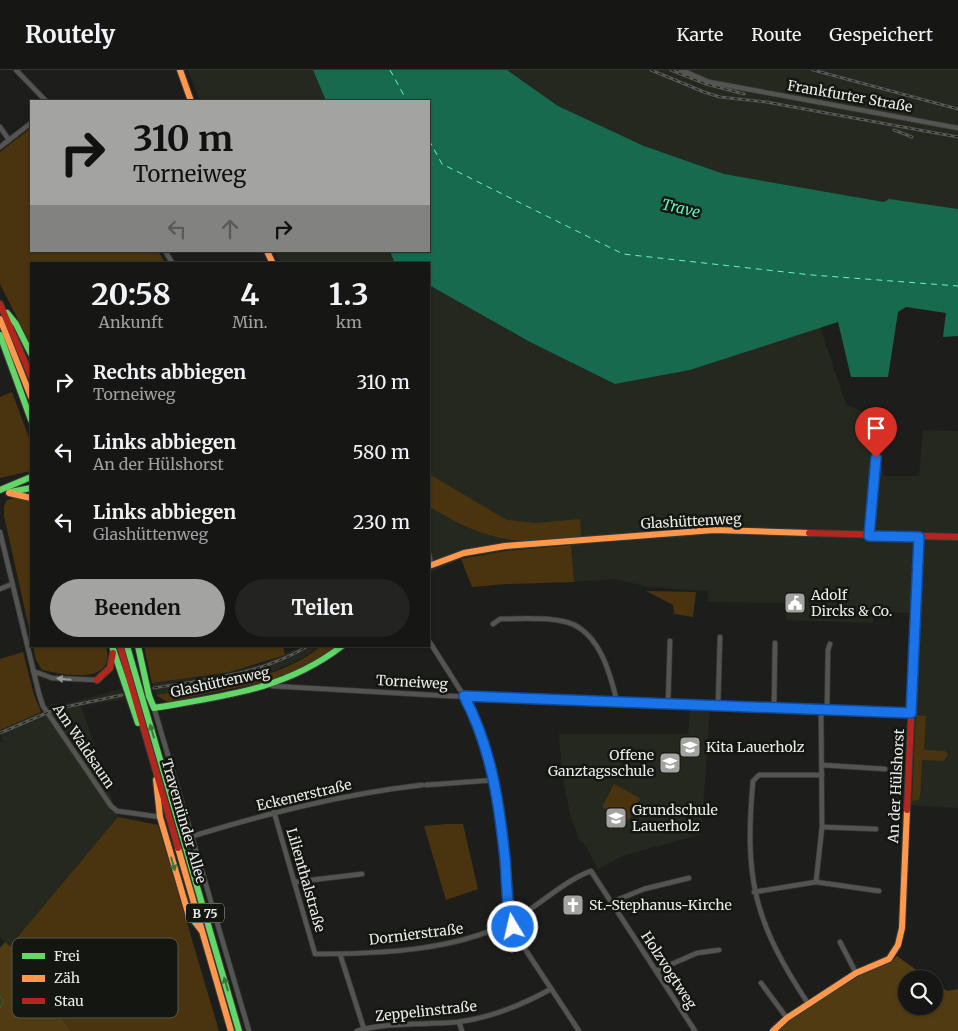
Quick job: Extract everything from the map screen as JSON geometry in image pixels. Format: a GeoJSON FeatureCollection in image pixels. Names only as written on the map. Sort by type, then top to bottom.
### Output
{"type":"FeatureCollection","features":[{"type":"Feature","properties":{"kind":"main road"},"geometry":{"type":"LineString","coordinates":[[180,70],[191,100]]}},
{"type":"Feature","properties":{"kind":"main road"},"geometry":{"type":"LineString","coordinates":[[0,305],[16,324],[30,352]]}},
{"type":"Feature","properties":{"kind":"main road"},"geometry":{"type":"LineString","coordinates":[[0,305],[30,374]]}},
{"type":"Feature","properties":{"kind":"main road"},"geometry":{"type":"LineString","coordinates":[[0,319],[30,394]]}},
{"type":"Feature","properties":{"kind":"main road"},"geometry":{"type":"LineString","coordinates":[[0,335],[30,417]]}},
{"type":"Feature","properties":{"kind":"main road"},"geometry":{"type":"LineString","coordinates":[[0,491],[30,477]]}},
{"type":"Feature","properties":{"kind":"main road"},"geometry":{"type":"LineString","coordinates":[[9,493],[30,488]]}},
{"type":"Feature","properties":{"kind":"main road"},"geometry":{"type":"LineString","coordinates":[[0,491],[30,498]]}},
{"type":"Feature","properties":{"kind":"main road","name":"Glashüttenweg"},"geometry":{"type":"LineString","coordinates":[[430,565],[464,553],[505,546],[697,531],[735,530],[869,536],[958,537]]}},
{"type":"Feature","properties":{"kind":"main road","name":"An der Hülshorst"},"geometry":{"type":"LineString","coordinates":[[856,974],[889,959],[898,945],[902,928],[919,537]]}},
{"type":"Feature","properties":{"kind":"main road"},"geometry":{"type":"LineString","coordinates":[[97,680],[110,668],[115,647]]}},
{"type":"Feature","properties":{"kind":"main road","name":"B 75"},"geometry":{"type":"LineString","coordinates":[[115,647],[137,722],[153,758]]}},
{"type":"Feature","properties":{"kind":"main road","name":"Travemünder Allee"},"geometry":{"type":"LineString","coordinates":[[128,647],[239,1031]]}},
{"type":"Feature","properties":{"kind":"main road","name":"B 75"},"geometry":{"type":"LineString","coordinates":[[133,647],[136,672]]}},
{"type":"Feature","properties":{"kind":"main road","name":"Travemünder Allee"},"geometry":{"type":"LineString","coordinates":[[138,647],[154,708]]}},
{"type":"Feature","properties":{"kind":"main road","name":"Glashüttenweg"},"geometry":{"type":"LineString","coordinates":[[154,708],[272,686],[314,665],[341,647]]}},
{"type":"Feature","properties":{"kind":"main road"},"geometry":{"type":"LineString","coordinates":[[153,758],[160,818],[188,913],[203,933]]}},
{"type":"Feature","properties":{"kind":"main road","name":"Travemünder Allee"},"geometry":{"type":"LineString","coordinates":[[153,758],[232,1031]]}},
{"type":"Feature","properties":{"kind":"main road"},"geometry":{"type":"LineString","coordinates":[[773,1031],[787,1018],[856,974]]}},
{"type":"Feature","properties":{"kind":"street"},"geometry":{"type":"LineString","coordinates":[[16,70],[45,100]]}},
{"type":"Feature","properties":{"kind":"street","name":"Frankfurter Straße"},"geometry":{"type":"LineString","coordinates":[[681,70],[709,82],[958,128]]}},
{"type":"Feature","properties":{"kind":"street"},"geometry":{"type":"LineString","coordinates":[[0,147],[30,124]]}},
{"type":"Feature","properties":{"kind":"street"},"geometry":{"type":"LineString","coordinates":[[0,127],[9,140]]}},
{"type":"Feature","properties":{"kind":"street"},"geometry":{"type":"LineString","coordinates":[[869,536],[876,458]]}},
{"type":"Feature","properties":{"kind":"street","name":"Am Waldsaum"},"geometry":{"type":"LineString","coordinates":[[0,532],[43,706],[111,806],[117,811],[160,818]]}},
{"type":"Feature","properties":{"kind":"street"},"geometry":{"type":"LineString","coordinates":[[0,589],[12,584]]}},
{"type":"Feature","properties":{"kind":"street"},"geometry":{"type":"LineString","coordinates":[[493,624],[500,619],[555,620],[576,626],[593,642],[600,652],[611,678],[616,702]]}},
{"type":"Feature","properties":{"kind":"street"},"geometry":{"type":"LineString","coordinates":[[718,705],[720,638]]}},
{"type":"Feature","properties":{"kind":"street"},"geometry":{"type":"LineString","coordinates":[[668,703],[670,642]]}},
{"type":"Feature","properties":{"kind":"street"},"geometry":{"type":"LineString","coordinates":[[430,643],[464,696],[485,742],[501,817],[511,921],[527,952],[578,1031]]}},
{"type":"Feature","properties":{"kind":"street"},"geometry":{"type":"LineString","coordinates":[[774,706],[775,643]]}},
{"type":"Feature","properties":{"kind":"street"},"geometry":{"type":"LineString","coordinates":[[816,882],[822,827],[824,709],[830,644]]}},
{"type":"Feature","properties":{"kind":"street"},"geometry":{"type":"LineString","coordinates":[[33,671],[52,678],[97,680]]}},
{"type":"Feature","properties":{"kind":"street","name":"Torneiweg"},"geometry":{"type":"LineString","coordinates":[[272,686],[464,696],[774,706],[911,713]]}},
{"type":"Feature","properties":{"kind":"street","name":"Travemünder Allee"},"geometry":{"type":"LineString","coordinates":[[154,708],[249,1031]]}},
{"type":"Feature","properties":{"kind":"street"},"geometry":{"type":"LineString","coordinates":[[822,765],[885,769]]}},
{"type":"Feature","properties":{"kind":"street"},"geometry":{"type":"LineString","coordinates":[[808,1005],[779,958],[763,922],[754,892],[749,851],[753,781],[759,775],[822,775]]}},
{"type":"Feature","properties":{"kind":"street","name":"Eckenerstraße"},"geometry":{"type":"LineString","coordinates":[[193,836],[274,812],[361,793],[424,785],[494,780]]}},
{"type":"Feature","properties":{"kind":"street","name":"Lilienthalstraße"},"geometry":{"type":"LineString","coordinates":[[274,812],[315,954]]}},
{"type":"Feature","properties":{"kind":"street"},"geometry":{"type":"LineString","coordinates":[[822,827],[876,829]]}},
{"type":"Feature","properties":{"kind":"street","name":"Dornierstraße"},"geometry":{"type":"LineString","coordinates":[[315,954],[340,954],[423,947],[470,939],[511,921],[591,871]]}},
{"type":"Feature","properties":{"kind":"street","name":"Holzvogtweg"},"geometry":{"type":"LineString","coordinates":[[591,871],[695,1031]]}},
{"type":"Feature","properties":{"kind":"street"},"geometry":{"type":"LineString","coordinates":[[295,882],[362,874]]}},
{"type":"Feature","properties":{"kind":"street"},"geometry":{"type":"LineString","coordinates":[[612,902],[644,888],[689,878]]}},
{"type":"Feature","properties":{"kind":"street"},"geometry":{"type":"LineString","coordinates":[[754,892],[816,882],[879,891]]}},
{"type":"Feature","properties":{"kind":"street"},"geometry":{"type":"LineString","coordinates":[[840,942],[856,974]]}},
{"type":"Feature","properties":{"kind":"street"},"geometry":{"type":"LineString","coordinates":[[656,970],[697,953],[719,950]]}},
{"type":"Feature","properties":{"kind":"street"},"geometry":{"type":"LineString","coordinates":[[340,954],[364,1029]]}},
{"type":"Feature","properties":{"kind":"street"},"geometry":{"type":"LineString","coordinates":[[761,983],[787,1018]]}},
{"type":"Feature","properties":{"kind":"street","name":"Zeppelinstraße"},"geometry":{"type":"LineString","coordinates":[[357,1031],[459,1022],[496,1013],[528,1001],[551,989]]}},
{"type":"Feature","properties":{"kind":"street"},"geometry":{"type":"LineString","coordinates":[[459,1022],[462,1031]]}},
{"type":"Feature","properties":{"kind":"shaded area"},"geometry":{"type":"Polygon","coordinates":[[[188,70],[313,70],[326,100],[200,100],[188,70]]]}},
{"type":"Feature","properties":{"kind":"shaded area"},"geometry":{"type":"Polygon","coordinates":[[[507,70],[958,70],[958,209],[884,202],[724,174],[644,146],[558,106],[507,70]]]}},
{"type":"Feature","properties":{"kind":"shaded area"},"geometry":{"type":"Polygon","coordinates":[[[30,129],[30,252],[159,252],[165,262],[30,262],[30,343],[0,284],[0,152],[30,129]]]}},
{"type":"Feature","properties":{"kind":"shaded area"},"geometry":{"type":"Polygon","coordinates":[[[275,252],[390,252],[394,262],[280,262],[275,252]]]}},
{"type":"Feature","properties":{"kind":"shaded area"},"geometry":{"type":"Polygon","coordinates":[[[430,286],[530,342],[615,384],[690,370],[820,327],[846,404],[871,416],[884,476],[919,476],[923,430],[958,431],[958,808],[907,805],[915,622],[912,613],[881,612],[879,618],[873,618],[873,623],[786,620],[786,603],[708,602],[708,591],[648,587],[615,579],[574,582],[570,545],[506,551],[461,559],[430,573],[430,286]]]}},
{"type":"Feature","properties":{"kind":"shaded area"},"geometry":{"type":"Polygon","coordinates":[[[12,392],[30,440],[30,471],[0,478],[0,397],[12,392]]]}},
{"type":"Feature","properties":{"kind":"shaded area"},"geometry":{"type":"Polygon","coordinates":[[[430,475],[507,520],[536,523],[580,519],[581,537],[537,541],[511,540],[473,530],[430,507],[430,475]]]}},
{"type":"Feature","properties":{"kind":"shaded area"},"geometry":{"type":"Polygon","coordinates":[[[14,498],[30,501],[30,633],[4,516],[4,506],[7,500],[14,498]]]}},
{"type":"Feature","properties":{"kind":"shaded area"},"geometry":{"type":"Polygon","coordinates":[[[571,545],[574,582],[472,587],[461,559],[506,551],[571,545]]]}},
{"type":"Feature","properties":{"kind":"shaded area"},"geometry":{"type":"Polygon","coordinates":[[[646,591],[696,592],[693,617],[674,614],[673,605],[646,591]]]}},
{"type":"Feature","properties":{"kind":"shaded area"},"geometry":{"type":"Polygon","coordinates":[[[33,647],[106,647],[107,659],[104,667],[86,675],[63,674],[42,670],[36,660],[33,647]]]}},
{"type":"Feature","properties":{"kind":"shaded area"},"geometry":{"type":"Polygon","coordinates":[[[144,647],[283,647],[285,655],[230,672],[152,683],[144,647]]]}},
{"type":"Feature","properties":{"kind":"shaded area"},"geometry":{"type":"Polygon","coordinates":[[[301,647],[319,647],[295,662],[263,675],[226,684],[156,695],[152,683],[230,672],[261,664],[301,647]]]}},
{"type":"Feature","properties":{"kind":"shaded area"},"geometry":{"type":"Polygon","coordinates":[[[320,647],[335,647],[319,658],[278,679],[167,702],[156,695],[242,681],[284,668],[320,647]]]}},
{"type":"Feature","properties":{"kind":"shaded area"},"geometry":{"type":"Polygon","coordinates":[[[23,652],[34,695],[41,712],[0,730],[0,659],[23,652]]]}},
{"type":"Feature","properties":{"kind":"shaded area"},"geometry":{"type":"Polygon","coordinates":[[[121,689],[125,699],[81,706],[118,817],[17,938],[12,938],[10,946],[0,937],[0,743],[3,742],[0,730],[41,712],[44,716],[53,713],[49,705],[56,703],[58,706],[121,689]]]}},
{"type":"Feature","properties":{"kind":"shaded area"},"geometry":{"type":"Polygon","coordinates":[[[690,708],[710,709],[701,834],[623,856],[598,869],[585,845],[579,840],[571,818],[562,774],[559,734],[688,734],[690,708]]]}},
{"type":"Feature","properties":{"kind":"shaded area"},"geometry":{"type":"Polygon","coordinates":[[[916,715],[926,716],[924,750],[945,751],[948,755],[944,761],[922,760],[920,796],[919,800],[912,801],[916,715]]]}},
{"type":"Feature","properties":{"kind":"shaded area"},"geometry":{"type":"Polygon","coordinates":[[[614,784],[640,798],[629,820],[602,807],[614,784]]]}},
{"type":"Feature","properties":{"kind":"shaded area"},"geometry":{"type":"Polygon","coordinates":[[[118,817],[158,825],[219,1031],[71,1031],[62,1018],[178,1018],[178,938],[17,938],[118,817]]]}},
{"type":"Feature","properties":{"kind":"shaded area"},"geometry":{"type":"Polygon","coordinates":[[[463,824],[478,889],[446,900],[424,826],[463,824]]]}},
{"type":"Feature","properties":{"kind":"shaded area"},"geometry":{"type":"Polygon","coordinates":[[[5,942],[12,949],[12,1018],[62,1018],[71,1031],[0,1031],[0,948],[5,942]]]}},
{"type":"Feature","properties":{"kind":"shaded area"},"geometry":{"type":"Polygon","coordinates":[[[897,956],[916,970],[898,970],[898,1015],[943,1015],[943,988],[947,991],[958,989],[958,1031],[778,1031],[820,999],[866,972],[887,964],[897,956]]]}},
{"type":"Feature","properties":{"kind":"water","name":"Trave"},"geometry":{"type":"Polygon","coordinates":[[[313,70],[507,70],[558,106],[644,146],[724,174],[884,202],[889,199],[958,209],[958,336],[943,337],[946,313],[906,307],[898,312],[888,377],[851,377],[838,322],[690,370],[615,384],[530,342],[430,286],[430,262],[394,262],[390,252],[430,252],[430,100],[326,100],[313,70]]]}},
{"type":"Feature","properties":{"kind":"waterway"},"geometry":{"type":"LineString","coordinates":[[0,996],[4,1002],[0,1008]]}},
{"type":"Feature","properties":{"kind":"ferry route"},"geometry":{"type":"LineString","coordinates":[[390,70],[406,100]]}},
{"type":"Feature","properties":{"kind":"ferry route"},"geometry":{"type":"LineString","coordinates":[[430,142],[442,164],[623,254],[812,275],[958,286]]}},
{"type":"Feature","properties":{"kind":"railway"},"geometry":{"type":"LineString","coordinates":[[651,70],[720,97],[766,102],[958,137]]}},
{"type":"Feature","properties":{"kind":"railway"},"geometry":{"type":"LineString","coordinates":[[671,70],[706,84],[744,94]]}},
{"type":"Feature","properties":{"kind":"railway"},"geometry":{"type":"LineString","coordinates":[[813,70],[958,109]]}},
{"type":"Feature","properties":{"kind":"railway"},"geometry":{"type":"LineString","coordinates":[[894,130],[912,137]]}},
{"type":"Feature","properties":{"kind":"railway"},"geometry":{"type":"LineString","coordinates":[[154,688],[252,670],[290,656],[306,647]]}},
{"type":"Feature","properties":{"kind":"railway"},"geometry":{"type":"LineString","coordinates":[[0,733],[56,709],[122,695]]}},
{"type":"Feature","properties":{"kind":"traffic: fast"},"geometry":{"type":"LineString","coordinates":[[7,313],[16,324],[30,352]]}},
{"type":"Feature","properties":{"kind":"traffic: fast"},"geometry":{"type":"LineString","coordinates":[[0,335],[30,417]]}},
{"type":"Feature","properties":{"kind":"traffic: fast"},"geometry":{"type":"LineString","coordinates":[[0,490],[30,477]]}},
{"type":"Feature","properties":{"kind":"traffic: fast"},"geometry":{"type":"LineString","coordinates":[[10,492],[30,488]]}},
{"type":"Feature","properties":{"kind":"traffic: fast"},"geometry":{"type":"LineString","coordinates":[[112,647],[138,723]]}},
{"type":"Feature","properties":{"kind":"traffic: fast"},"geometry":{"type":"LineString","coordinates":[[127,647],[239,1031]]}},
{"type":"Feature","properties":{"kind":"traffic: fast"},"geometry":{"type":"LineString","coordinates":[[138,647],[149,696]]}},
{"type":"Feature","properties":{"kind":"traffic: fast"},"geometry":{"type":"LineString","coordinates":[[149,696],[154,708],[229,695],[276,682],[298,673],[341,647]]}},
{"type":"Feature","properties":{"kind":"traffic: slow"},"geometry":{"type":"LineString","coordinates":[[180,70],[191,100]]}},
{"type":"Feature","properties":{"kind":"traffic: slow"},"geometry":{"type":"LineString","coordinates":[[267,252],[272,262]]}},
{"type":"Feature","properties":{"kind":"traffic: slow"},"geometry":{"type":"LineString","coordinates":[[0,319],[30,394]]}},
{"type":"Feature","properties":{"kind":"traffic: slow"},"geometry":{"type":"LineString","coordinates":[[9,493],[30,498]]}},
{"type":"Feature","properties":{"kind":"traffic: slow"},"geometry":{"type":"LineString","coordinates":[[430,566],[464,553],[505,546],[714,530],[809,533]]}},
{"type":"Feature","properties":{"kind":"traffic: slow"},"geometry":{"type":"LineString","coordinates":[[156,780],[160,817],[188,913],[201,930]]}},
{"type":"Feature","properties":{"kind":"traffic: slow"},"geometry":{"type":"LineString","coordinates":[[773,1031],[787,1018],[856,973],[889,959],[898,945],[902,928],[907,810]]}},
{"type":"Feature","properties":{"kind":"traffic: slow"},"geometry":{"type":"LineString","coordinates":[[178,848],[231,1031]]}},
{"type":"Feature","properties":{"kind":"traffic: jam"},"geometry":{"type":"LineString","coordinates":[[0,304],[30,374]]}},
{"type":"Feature","properties":{"kind":"traffic: jam"},"geometry":{"type":"LineString","coordinates":[[809,533],[958,537]]}},
{"type":"Feature","properties":{"kind":"traffic: jam"},"geometry":{"type":"LineString","coordinates":[[907,810],[919,537]]}},
{"type":"Feature","properties":{"kind":"traffic: jam"},"geometry":{"type":"LineString","coordinates":[[120,647],[178,848]]}},
{"type":"Feature","properties":{"kind":"traffic: jam"},"geometry":{"type":"LineString","coordinates":[[97,680],[110,668],[113,653]]}},
{"type":"Feature","properties":{"kind":"place","name":"Adolf Dircks & Co."},"geometry":{"type":"Point","coordinates":[795,603]}},
{"type":"Feature","properties":{"kind":"place","name":"Kita Lauerholz"},"geometry":{"type":"Point","coordinates":[690,747]}},
{"type":"Feature","properties":{"kind":"place","name":"Offene Ganztagsschule"},"geometry":{"type":"Point","coordinates":[670,763]}},
{"type":"Feature","properties":{"kind":"place","name":"Grundschule Lauerholz"},"geometry":{"type":"Point","coordinates":[616,818]}},
{"type":"Feature","properties":{"kind":"place","name":"St.-Stephanus-Kirche"},"geometry":{"type":"Point","coordinates":[573,905]}},
{"type":"Feature","properties":{"kind":"route"},"geometry":{"type":"LineString","coordinates":[[513,927],[510,914],[501,817],[493,771],[485,742],[464,696],[774,706],[911,713],[919,537],[869,536],[876,458]]}}]}
